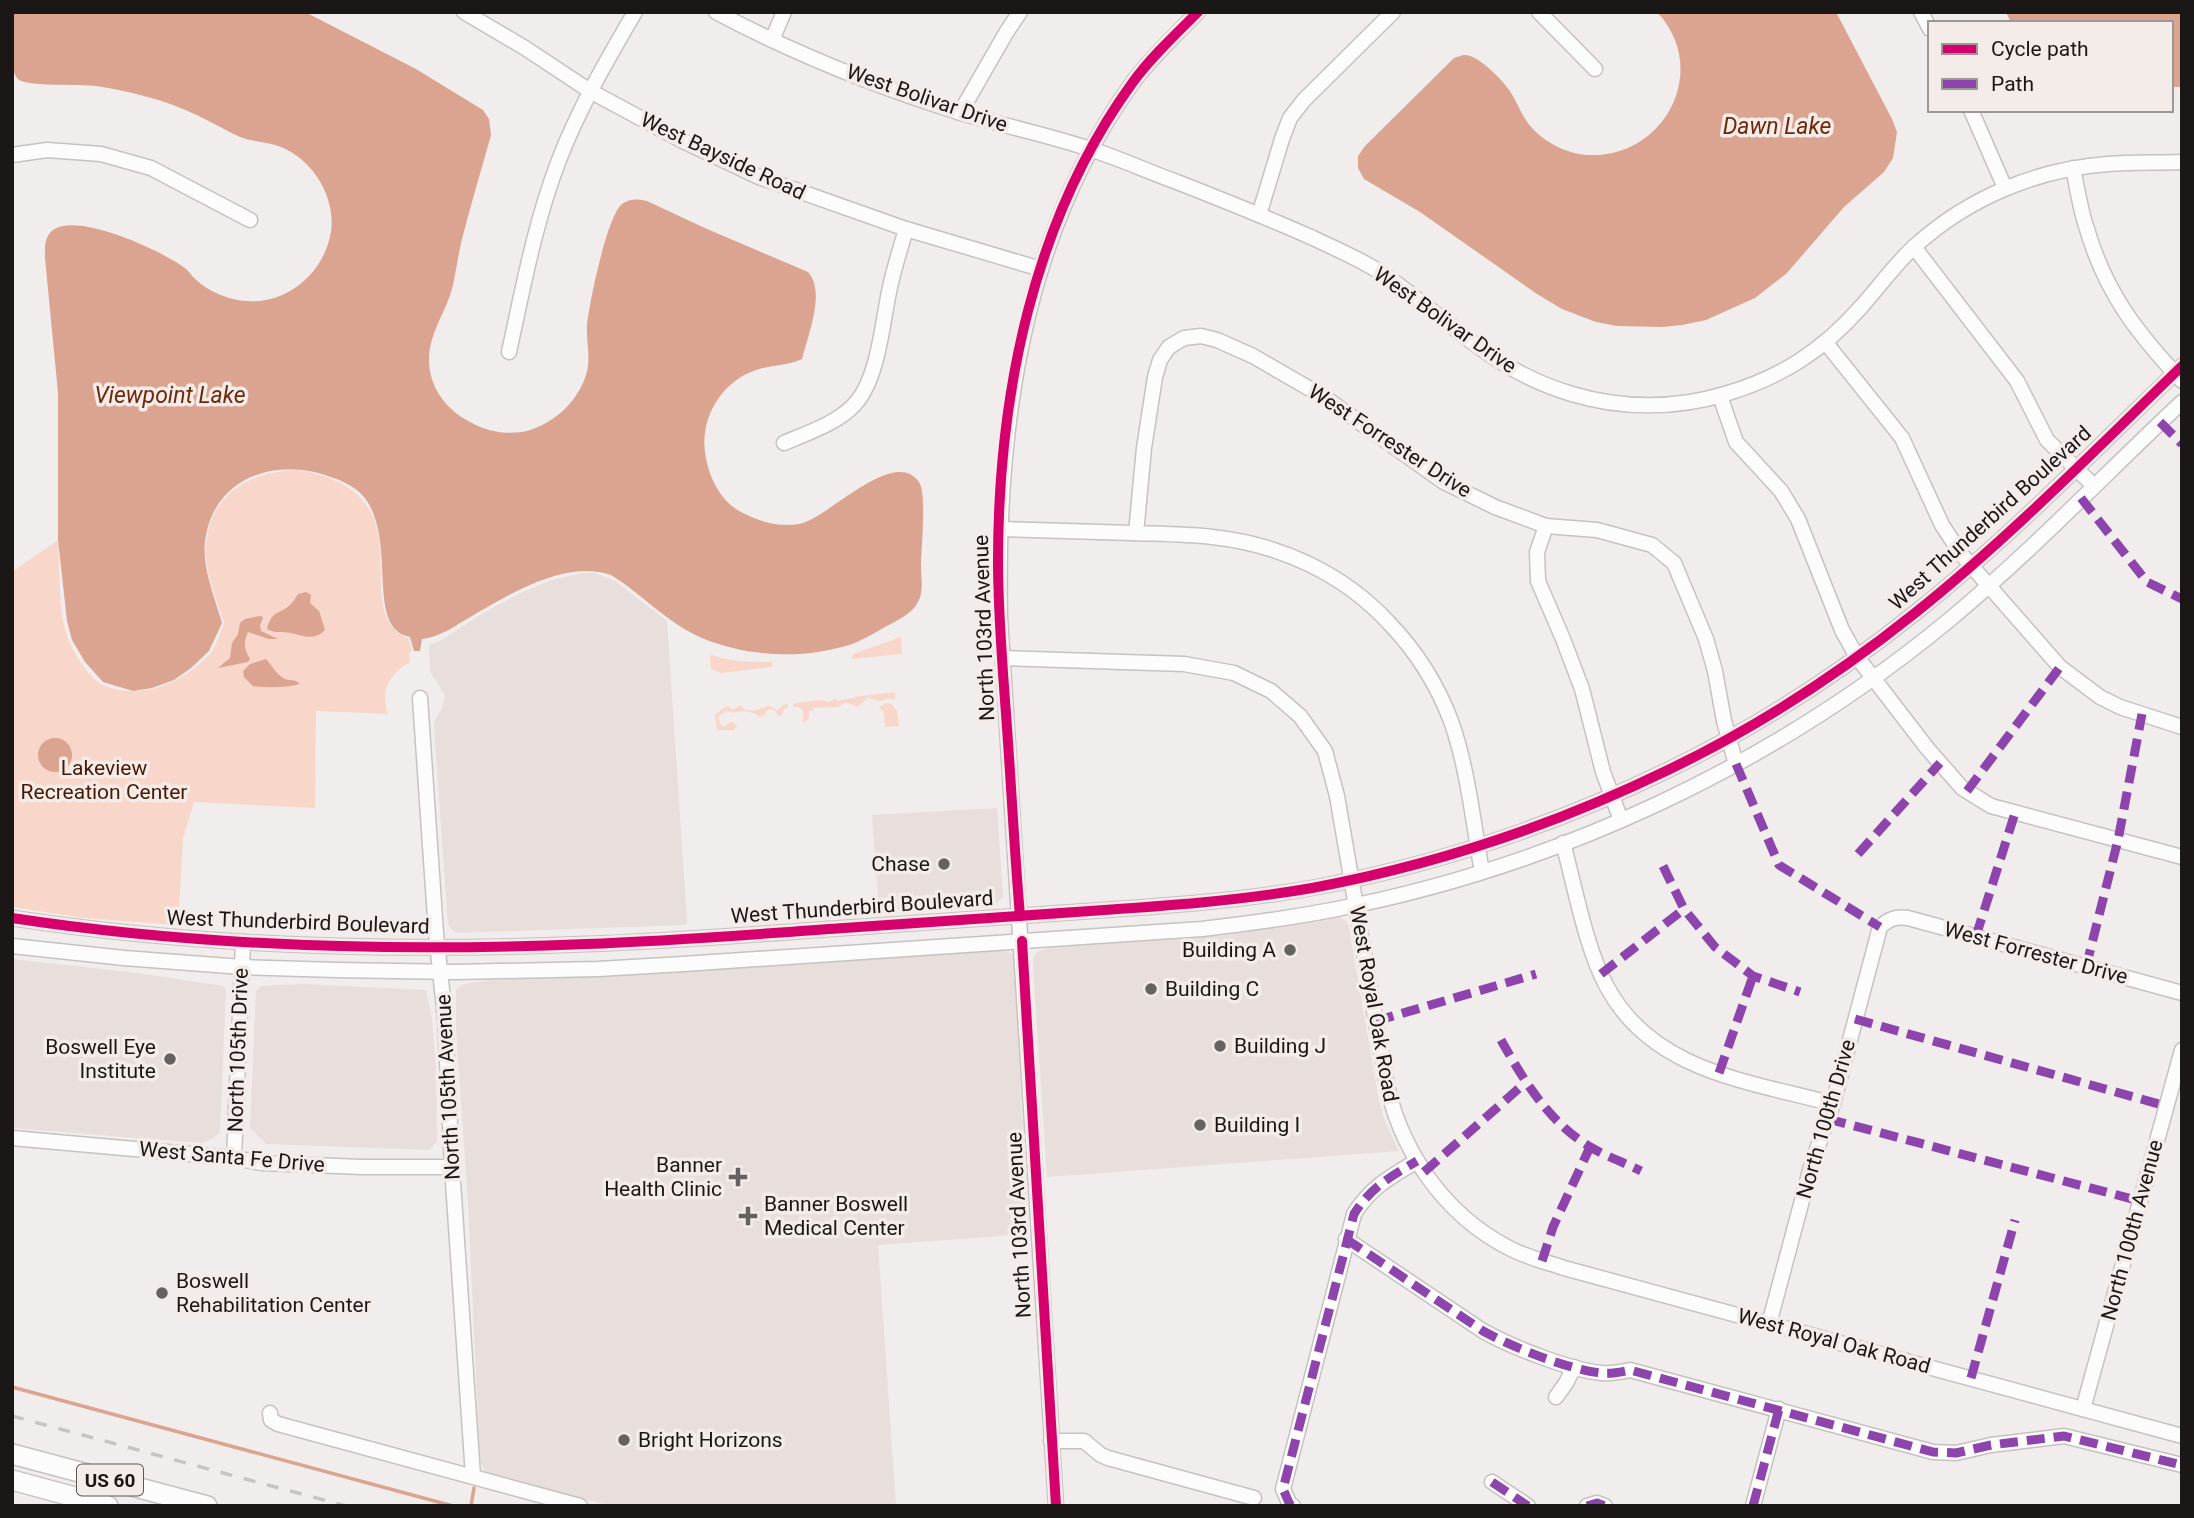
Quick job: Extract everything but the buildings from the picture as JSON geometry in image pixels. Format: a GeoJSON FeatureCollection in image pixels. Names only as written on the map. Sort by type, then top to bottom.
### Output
{"type":"FeatureCollection","features":[{"type":"Feature","properties":{"kind":"highway","name":"US 60"},"geometry":{"type":"LineString","coordinates":[[12,1454],[207,1506]]}},
{"type":"Feature","properties":{"kind":"highway","name":"US 60"},"geometry":{"type":"LineString","coordinates":[[12,1480],[108,1506]]}},
{"type":"Feature","properties":{"kind":"street","name":"West Bayside Road"},"geometry":{"type":"LineString","coordinates":[[464,12],[590,91],[681,140],[759,177],[906,229],[1041,269]]}},
{"type":"Feature","properties":{"kind":"street"},"geometry":{"type":"LineString","coordinates":[[509,352],[540,216],[559,160],[590,91],[635,12]]}},
{"type":"Feature","properties":{"kind":"street","name":"West Bolivar Drive"},"geometry":{"type":"LineString","coordinates":[[716,12],[772,40],[886,88],[960,113],[1091,149],[1259,215],[1318,241],[1389,278],[1493,359],[1534,380],[1573,395],[1612,403],[1676,404],[1720,396],[1778,375],[1825,343],[1859,310],[1914,247],[1963,210],[2005,188],[2073,168],[2110,163],[2182,162]]}},
{"type":"Feature","properties":{"kind":"street"},"geometry":{"type":"LineString","coordinates":[[772,40],[784,12]]}},
{"type":"Feature","properties":{"kind":"street"},"geometry":{"type":"LineString","coordinates":[[960,113],[1020,12]]}},
{"type":"Feature","properties":{"kind":"street","name":"North 103rd Avenue"},"geometry":{"type":"LineString","coordinates":[[1056,1506],[998,563],[1004,460],[1013,388],[1025,326],[1041,269],[1067,197],[1109,117],[1135,79],[1198,12]]}},
{"type":"Feature","properties":{"kind":"street"},"geometry":{"type":"LineString","coordinates":[[1259,215],[1290,118],[1304,100],[1393,12]]}},
{"type":"Feature","properties":{"kind":"street"},"geometry":{"type":"LineString","coordinates":[[1539,12],[1595,69]]}},
{"type":"Feature","properties":{"kind":"street"},"geometry":{"type":"LineString","coordinates":[[1972,112],[2005,188]]}},
{"type":"Feature","properties":{"kind":"street"},"geometry":{"type":"LineString","coordinates":[[12,155],[47,150],[101,154],[139,164],[250,220]]}},
{"type":"Feature","properties":{"kind":"street"},"geometry":{"type":"LineString","coordinates":[[2073,168],[2085,226],[2109,285],[2129,320],[2162,361],[2179,373]]}},
{"type":"Feature","properties":{"kind":"street"},"geometry":{"type":"LineString","coordinates":[[784,443],[840,416],[855,404],[865,389],[875,361],[906,229]]}},
{"type":"Feature","properties":{"kind":"street"},"geometry":{"type":"LineString","coordinates":[[1914,247],[2017,381],[2047,440],[2094,486]]}},
{"type":"Feature","properties":{"kind":"street","name":"West Forrester Drive"},"geometry":{"type":"LineString","coordinates":[[1136,533],[1144,448],[1160,360],[1169,347],[1184,338],[1201,336],[1217,340],[1253,356],[1324,397],[1444,481],[1495,507],[1546,526],[1597,530],[1652,545],[1674,563],[1706,639],[1736,764]]}},
{"type":"Feature","properties":{"kind":"street"},"geometry":{"type":"LineString","coordinates":[[1825,343],[1902,438],[1942,525],[1971,566],[2060,667],[2082,686],[2120,707],[2182,727]]}},
{"type":"Feature","properties":{"kind":"street","name":"West Thunderbird Boulevard"},"geometry":{"type":"LineString","coordinates":[[12,918],[116,932],[243,942],[438,947],[590,944],[1020,916],[1244,898],[1352,880],[1420,863],[1478,846],[1612,796],[1670,769],[1786,705],[1911,617],[1971,566],[2179,373]]}},
{"type":"Feature","properties":{"kind":"street"},"geometry":{"type":"LineString","coordinates":[[1720,396],[1736,442],[1782,491],[1798,520],[1842,630],[1857,657],[1927,748],[1962,788],[1991,806],[2182,857]]}},
{"type":"Feature","properties":{"kind":"street","name":"West Thunderbird Boulevard"},"geometry":{"type":"LineString","coordinates":[[12,946],[133,959],[336,971],[598,969],[1189,930],[1247,924],[1356,905],[1482,872],[1621,820],[1736,764],[1802,725],[1872,678],[1948,621],[2182,402]]}},
{"type":"Feature","properties":{"kind":"street"},"geometry":{"type":"LineString","coordinates":[[1546,526],[1537,552],[1538,581],[1583,689],[1603,772],[1621,820]]}},
{"type":"Feature","properties":{"kind":"street"},"geometry":{"type":"LineString","coordinates":[[1000,529],[1210,536],[1245,542],[1279,551],[1327,573],[1359,595],[1374,607],[1413,650],[1444,704],[1462,760],[1482,872]]}},
{"type":"Feature","properties":{"kind":"street","name":"West Royal Oak Road"},"geometry":{"type":"LineString","coordinates":[[1003,658],[1184,664],[1234,673],[1271,691],[1300,716],[1325,751],[1337,796],[1388,1090],[1398,1124],[1417,1161],[1436,1188],[1480,1231],[1510,1249],[1564,1268],[2182,1436]]}},
{"type":"Feature","properties":{"kind":"street","name":"North 105th Avenue"},"geometry":{"type":"LineString","coordinates":[[420,698],[438,947],[446,1017],[452,1167],[472,1476]]}},
{"type":"Feature","properties":{"kind":"street"},"geometry":{"type":"LineString","coordinates":[[1563,843],[1601,974],[1616,1001],[1643,1033],[1685,1061],[1730,1077],[1833,1104]]}},
{"type":"Feature","properties":{"kind":"street"},"geometry":{"type":"LineString","coordinates":[[1244,898],[1247,924]]}},
{"type":"Feature","properties":{"kind":"street","name":"West Forrester Drive"},"geometry":{"type":"LineString","coordinates":[[1889,919],[1908,918],[2182,993]]}},
{"type":"Feature","properties":{"kind":"street","name":"North 100th Drive"},"geometry":{"type":"LineString","coordinates":[[1769,1324],[1812,1163],[1833,1104],[1880,927],[1889,919]]}},
{"type":"Feature","properties":{"kind":"street"},"geometry":{"type":"LineString","coordinates":[[867,926],[869,951]]}},
{"type":"Feature","properties":{"kind":"street","name":"North 105th Drive"},"geometry":{"type":"LineString","coordinates":[[234,1158],[243,942]]}},
{"type":"Feature","properties":{"kind":"street","name":"North 100th Avenue"},"geometry":{"type":"LineString","coordinates":[[2083,1409],[2182,1051]]}},
{"type":"Feature","properties":{"kind":"street","name":"West Santa Fe Drive"},"geometry":{"type":"LineString","coordinates":[[12,1138],[273,1163],[452,1167]]}},
{"type":"Feature","properties":{"kind":"street"},"geometry":{"type":"LineString","coordinates":[[1293,1506],[1283,1489],[1354,1214],[1364,1198],[1378,1184],[1417,1161]]}},
{"type":"Feature","properties":{"kind":"street"},"geometry":{"type":"LineString","coordinates":[[1346,1239],[1492,1336],[1574,1367],[1606,1373],[1630,1370],[1933,1452],[1956,1453],[1991,1445],[2064,1436],[2182,1465]]}},
{"type":"Feature","properties":{"kind":"street"},"geometry":{"type":"LineString","coordinates":[[1556,1398],[1574,1367]]}},
{"type":"Feature","properties":{"kind":"street"},"geometry":{"type":"LineString","coordinates":[[1753,1506],[1779,1409]]}},
{"type":"Feature","properties":{"kind":"street"},"geometry":{"type":"LineString","coordinates":[[270,1413],[271,1420],[278,1424],[580,1506]]}},
{"type":"Feature","properties":{"kind":"street"},"geometry":{"type":"LineString","coordinates":[[1051,1441],[1084,1441],[1108,1458],[1254,1498]]}},
{"type":"Feature","properties":{"kind":"street"},"geometry":{"type":"LineString","coordinates":[[1492,1482],[1528,1506]]}},
{"type":"Feature","properties":{"kind":"street"},"geometry":{"type":"LineString","coordinates":[[1587,1506],[1597,1503],[1605,1506]]}},
{"type":"Feature","properties":{"kind":"shaded area"},"geometry":{"type":"Polygon","coordinates":[[[595,573],[615,581],[667,621],[687,922],[685,925],[455,933],[448,925],[434,726],[445,695],[430,672],[429,645],[523,592],[552,580],[595,573]]]}},
{"type":"Feature","properties":{"kind":"shaded area"},"geometry":{"type":"Polygon","coordinates":[[[997,808],[1003,897],[997,903],[879,911],[872,815],[997,808]]]}},
{"type":"Feature","properties":{"kind":"shaded area"},"geometry":{"type":"Polygon","coordinates":[[[1340,917],[1348,923],[1379,1100],[1399,1151],[1047,1177],[1033,967],[1037,952],[1049,948],[1228,935],[1340,917]]]}},
{"type":"Feature","properties":{"kind":"shaded area","name":"Banner Boswell Medical Center"},"geometry":{"type":"Polygon","coordinates":[[[1002,949],[1012,954],[1014,959],[1028,1234],[878,1245],[896,1506],[611,1506],[485,1472],[480,1461],[456,990],[464,984],[489,980],[687,971],[1002,949]]]}},
{"type":"Feature","properties":{"kind":"shaded area"},"geometry":{"type":"Polygon","coordinates":[[[12,959],[138,973],[223,986],[226,989],[220,1133],[202,1143],[12,1128],[12,959]]]}},
{"type":"Feature","properties":{"kind":"shaded area"},"geometry":{"type":"Polygon","coordinates":[[[302,984],[426,990],[432,1019],[436,1072],[437,1141],[430,1150],[266,1144],[250,1128],[256,991],[261,986],[302,984]]]}},
{"type":"Feature","properties":{"kind":"green space","name":"Lakeview Recreation Center"},"geometry":{"type":"Polygon","coordinates":[[[296,470],[339,482],[364,501],[376,525],[383,604],[391,625],[409,639],[412,651],[409,652],[410,662],[392,677],[388,684],[385,697],[388,714],[316,711],[315,808],[194,802],[183,838],[178,925],[84,918],[12,907],[12,572],[58,540],[64,625],[69,642],[91,676],[101,684],[129,691],[172,682],[208,656],[216,645],[224,623],[209,578],[206,559],[208,531],[222,501],[233,490],[247,482],[278,472],[296,470]]]}},
{"type":"Feature","properties":{"kind":"green space"},"geometry":{"type":"Polygon","coordinates":[[[901,637],[902,654],[852,659],[853,654],[901,637]]]}},
{"type":"Feature","properties":{"kind":"green space"},"geometry":{"type":"Polygon","coordinates":[[[712,655],[749,662],[772,662],[773,667],[721,673],[711,669],[712,655]]]}},
{"type":"Feature","properties":{"kind":"green space"},"geometry":{"type":"Polygon","coordinates":[[[895,692],[895,700],[868,698],[857,707],[846,702],[838,707],[813,708],[814,711],[809,711],[809,718],[804,723],[802,710],[793,707],[793,704],[807,701],[829,702],[895,692]]]}},
{"type":"Feature","properties":{"kind":"green space"},"geometry":{"type":"Polygon","coordinates":[[[886,703],[892,704],[897,711],[899,726],[885,727],[884,712],[879,707],[886,703]]]}},
{"type":"Feature","properties":{"kind":"green space"},"geometry":{"type":"Polygon","coordinates":[[[788,704],[782,716],[770,709],[760,717],[754,713],[726,711],[718,717],[720,724],[725,727],[732,722],[737,726],[734,730],[717,730],[715,715],[725,707],[735,709],[740,705],[750,711],[769,706],[777,710],[788,704]]]}},
{"type":"Feature","properties":{"kind":"water","name":"Viewpoint Lake"},"geometry":{"type":"Polygon","coordinates":[[[12,12],[305,12],[416,69],[483,110],[489,119],[491,135],[461,243],[450,296],[433,337],[429,359],[432,379],[445,402],[464,419],[486,429],[510,433],[533,429],[558,415],[581,387],[587,371],[587,326],[600,261],[610,225],[625,202],[647,201],[808,272],[816,291],[816,302],[802,359],[756,370],[743,376],[722,393],[714,405],[705,430],[704,444],[708,466],[718,490],[736,509],[763,521],[784,525],[799,524],[811,519],[877,478],[893,473],[908,473],[919,482],[923,498],[922,589],[915,606],[899,620],[852,644],[814,652],[776,654],[738,649],[702,638],[689,632],[611,575],[594,571],[576,572],[557,575],[521,589],[448,630],[422,639],[420,651],[414,651],[410,637],[398,631],[389,619],[385,605],[378,531],[373,513],[364,497],[353,487],[333,478],[289,469],[270,471],[236,486],[223,498],[212,515],[206,535],[205,557],[222,623],[209,651],[174,680],[152,688],[133,691],[103,682],[85,662],[72,640],[67,621],[58,540],[58,393],[45,258],[48,236],[61,227],[77,226],[116,234],[171,259],[215,292],[238,300],[257,301],[283,295],[311,274],[327,248],[332,219],[326,193],[320,181],[303,161],[281,147],[240,137],[198,115],[140,95],[96,86],[42,84],[18,79],[12,58],[12,12]]]}},
{"type":"Feature","properties":{"kind":"water","name":"Dawn Lake"},"geometry":{"type":"Polygon","coordinates":[[[1657,12],[1836,12],[1897,132],[1893,158],[1884,172],[1844,207],[1787,273],[1755,298],[1706,320],[1682,325],[1617,326],[1596,322],[1562,309],[1537,294],[1420,212],[1364,179],[1358,168],[1358,156],[1365,146],[1454,58],[1464,55],[1471,56],[1492,71],[1510,91],[1532,128],[1558,147],[1589,155],[1616,152],[1639,142],[1658,126],[1672,106],[1679,83],[1680,59],[1673,35],[1657,12]]]}},
{"type":"Feature","properties":{"kind":"water"},"geometry":{"type":"Polygon","coordinates":[[[2006,12],[2182,12],[2182,87],[2173,87],[2173,21],[2010,21],[2006,12]]]}},
{"type":"Feature","properties":{"kind":"water"},"geometry":{"type":"Polygon","coordinates":[[[306,592],[311,595],[310,603],[319,611],[325,630],[317,636],[309,637],[267,629],[274,615],[291,604],[298,594],[306,592]]]}},
{"type":"Feature","properties":{"kind":"water"},"geometry":{"type":"Polygon","coordinates":[[[263,617],[261,631],[278,639],[248,632],[245,649],[250,659],[248,662],[218,668],[230,658],[232,643],[238,634],[240,623],[245,619],[263,617]]]}},
{"type":"Feature","properties":{"kind":"water"},"geometry":{"type":"Polygon","coordinates":[[[266,659],[283,678],[300,684],[253,686],[244,677],[243,671],[250,664],[266,659]]]}},
{"type":"Feature","properties":{"kind":"water"},"geometry":{"type":"Polygon","coordinates":[[[55,738],[67,743],[72,755],[67,767],[55,772],[43,767],[38,755],[43,743],[55,738]]]}},
{"type":"Feature","properties":{"kind":"waterway"},"geometry":{"type":"LineString","coordinates":[[12,1387],[453,1506]]}},
{"type":"Feature","properties":{"kind":"waterway"},"geometry":{"type":"LineString","coordinates":[[471,1506],[474,1488]]}},
{"type":"Feature","properties":{"kind":"railway"},"geometry":{"type":"LineString","coordinates":[[12,1416],[346,1506]]}},
{"type":"Feature","properties":{"kind":"marked path"},"geometry":{"type":"LineString","coordinates":[[2160,422],[2182,444]]}},
{"type":"Feature","properties":{"kind":"marked path"},"geometry":{"type":"LineString","coordinates":[[2081,498],[2147,582],[2182,599]]}},
{"type":"Feature","properties":{"kind":"marked path"},"geometry":{"type":"LineString","coordinates":[[1967,791],[2060,667]]}},
{"type":"Feature","properties":{"kind":"marked path"},"geometry":{"type":"LineString","coordinates":[[2086,967],[2118,840],[2142,714]]}},
{"type":"Feature","properties":{"kind":"marked path"},"geometry":{"type":"LineString","coordinates":[[1858,854],[1940,763]]}},
{"type":"Feature","properties":{"kind":"marked path"},"geometry":{"type":"LineString","coordinates":[[1736,764],[1779,865],[1880,927]]}},
{"type":"Feature","properties":{"kind":"marked path"},"geometry":{"type":"LineString","coordinates":[[1976,936],[2015,813]]}},
{"type":"Feature","properties":{"kind":"marked path"},"geometry":{"type":"LineString","coordinates":[[1663,866],[1684,909],[1715,947],[1753,976],[1800,992]]}},
{"type":"Feature","properties":{"kind":"marked path"},"geometry":{"type":"LineString","coordinates":[[1601,974],[1684,909]]}},
{"type":"Feature","properties":{"kind":"marked path"},"geometry":{"type":"LineString","coordinates":[[1376,1021],[1536,974]]}},
{"type":"Feature","properties":{"kind":"marked path"},"geometry":{"type":"LineString","coordinates":[[1719,1073],[1753,976]]}},
{"type":"Feature","properties":{"kind":"marked path"},"geometry":{"type":"LineString","coordinates":[[1855,1019],[2166,1106]]}},
{"type":"Feature","properties":{"kind":"marked path"},"geometry":{"type":"LineString","coordinates":[[1501,1040],[1529,1086],[1563,1127],[1592,1148],[1641,1171]]}},
{"type":"Feature","properties":{"kind":"marked path"},"geometry":{"type":"LineString","coordinates":[[1424,1172],[1525,1083]]}},
{"type":"Feature","properties":{"kind":"marked path"},"geometry":{"type":"LineString","coordinates":[[1828,1119],[2140,1201]]}},
{"type":"Feature","properties":{"kind":"marked path"},"geometry":{"type":"LineString","coordinates":[[1542,1261],[1553,1227],[1590,1147]]}},
{"type":"Feature","properties":{"kind":"marked path"},"geometry":{"type":"LineString","coordinates":[[1293,1506],[1283,1489],[1354,1214],[1374,1190],[1417,1161]]}},
{"type":"Feature","properties":{"kind":"marked path"},"geometry":{"type":"LineString","coordinates":[[1971,1378],[2015,1220]]}},
{"type":"Feature","properties":{"kind":"marked path"},"geometry":{"type":"LineString","coordinates":[[1346,1239],[1483,1331],[1557,1363],[1605,1373],[1630,1370],[1933,1452],[1956,1453],[1991,1445],[2064,1436],[2182,1465]]}},
{"type":"Feature","properties":{"kind":"marked path"},"geometry":{"type":"LineString","coordinates":[[1753,1506],[1779,1409]]}},
{"type":"Feature","properties":{"kind":"marked path"},"geometry":{"type":"LineString","coordinates":[[1492,1482],[1528,1506]]}},
{"type":"Feature","properties":{"kind":"marked path"},"geometry":{"type":"LineString","coordinates":[[1587,1506],[1597,1503],[1605,1506]]}},
{"type":"Feature","properties":{"kind":"cycle path"},"geometry":{"type":"LineString","coordinates":[[1020,916],[998,562],[1005,436],[1014,373],[1046,250],[1070,191],[1098,135],[1133,82],[1156,54],[1198,12]]}},
{"type":"Feature","properties":{"kind":"cycle path"},"geometry":{"type":"LineString","coordinates":[[12,918],[155,935],[299,945],[442,947],[586,944],[1201,902],[1312,888],[1404,868],[1494,841],[1625,790],[1700,754],[1796,699],[1886,636],[1984,555],[2182,366]]}},
{"type":"Feature","properties":{"kind":"cycle path"},"geometry":{"type":"LineString","coordinates":[[1022,941],[1056,1506]]}},
{"type":"Feature","properties":{"kind":"place","name":"Chase"},"geometry":{"type":"Point","coordinates":[944,864]}},
{"type":"Feature","properties":{"kind":"place","name":"Building A"},"geometry":{"type":"Point","coordinates":[1290,950]}},
{"type":"Feature","properties":{"kind":"place","name":"Building C"},"geometry":{"type":"Point","coordinates":[1151,989]}},
{"type":"Feature","properties":{"kind":"place","name":"Building J"},"geometry":{"type":"Point","coordinates":[1220,1046]}},
{"type":"Feature","properties":{"kind":"place","name":"Boswell Eye Institute"},"geometry":{"type":"Point","coordinates":[170,1059]}},
{"type":"Feature","properties":{"kind":"place","name":"Building I"},"geometry":{"type":"Point","coordinates":[1200,1125]}},
{"type":"Feature","properties":{"kind":"place","name":"Banner Health Clinic"},"geometry":{"type":"Point","coordinates":[738,1177]}},
{"type":"Feature","properties":{"kind":"place","name":"Banner Boswell Medical Center"},"geometry":{"type":"Point","coordinates":[748,1216]}},
{"type":"Feature","properties":{"kind":"place","name":"Boswell Rehabilitation Center"},"geometry":{"type":"Point","coordinates":[162,1293]}},
{"type":"Feature","properties":{"kind":"place","name":"Bright Horizons"},"geometry":{"type":"Point","coordinates":[624,1440]}}]}
